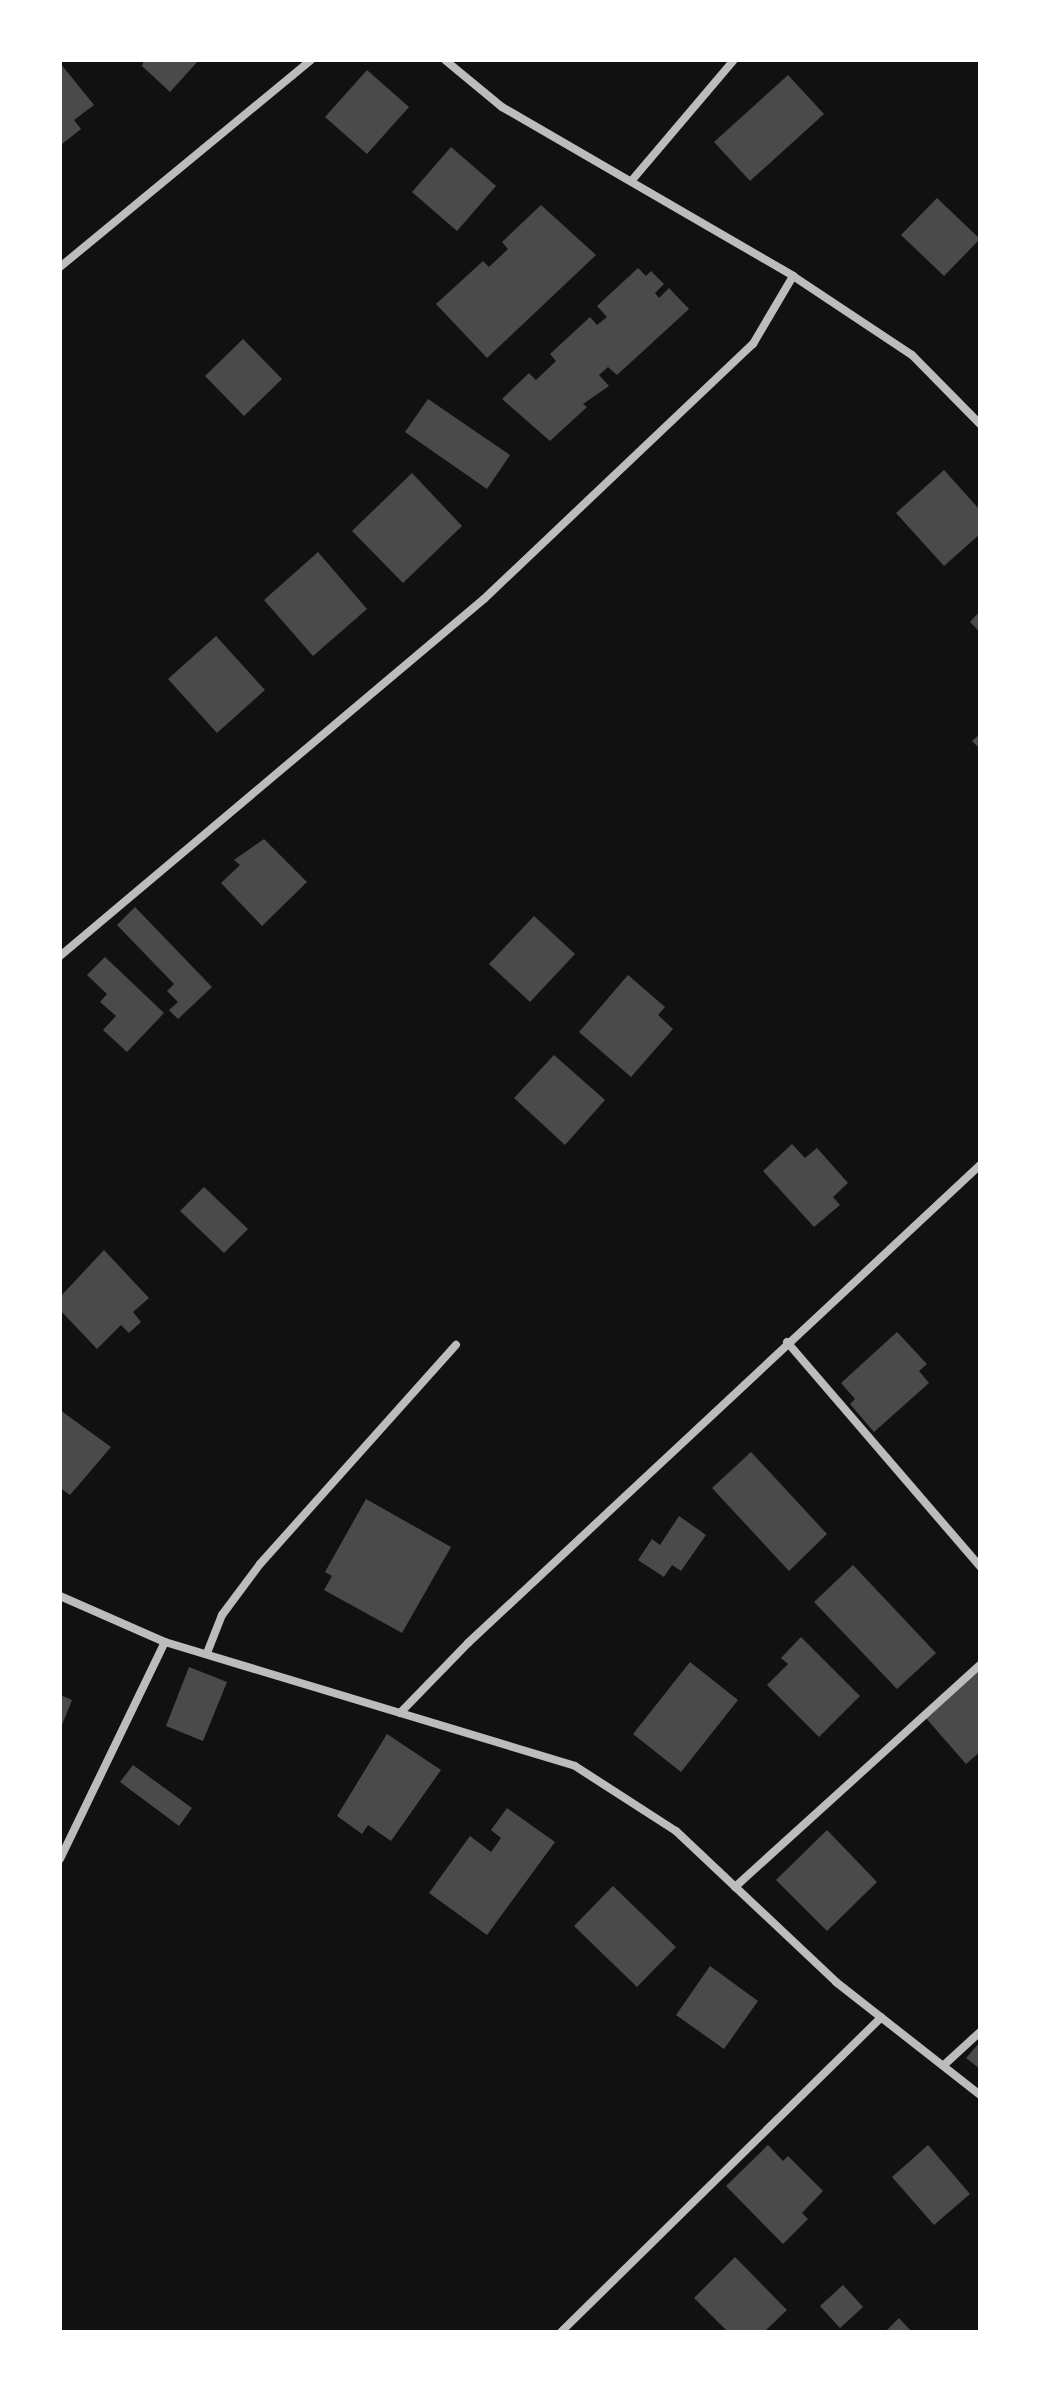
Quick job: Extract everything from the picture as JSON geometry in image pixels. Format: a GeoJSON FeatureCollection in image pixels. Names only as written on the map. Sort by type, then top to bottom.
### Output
{"type":"FeatureCollection","features":[{"type":"Feature","properties":{"kind":"street"},"geometry":{"type":"LineString","coordinates":[[60,267],[311,60]]}},
{"type":"Feature","properties":{"kind":"street"},"geometry":{"type":"LineString","coordinates":[[445,60],[502,107],[633,179],[793,276],[912,355],[980,424]]}},
{"type":"Feature","properties":{"kind":"street"},"geometry":{"type":"LineString","coordinates":[[633,179],[734,60]]}},
{"type":"Feature","properties":{"kind":"street"},"geometry":{"type":"LineString","coordinates":[[60,956],[484,599],[753,344],[793,276]]}},
{"type":"Feature","properties":{"kind":"street"},"geometry":{"type":"LineString","coordinates":[[400,1713],[787,1342],[980,1165]]}},
{"type":"Feature","properties":{"kind":"street"},"geometry":{"type":"LineString","coordinates":[[787,1342],[980,1566]]}},
{"type":"Feature","properties":{"kind":"street"},"geometry":{"type":"LineString","coordinates":[[207,1653],[222,1615],[260,1564],[456,1345]]}},
{"type":"Feature","properties":{"kind":"street"},"geometry":{"type":"LineString","coordinates":[[60,1596],[165,1642],[575,1766],[676,1831],[836,1982],[980,2095]]}},
{"type":"Feature","properties":{"kind":"street"},"geometry":{"type":"LineString","coordinates":[[60,1859],[165,1642]]}},
{"type":"Feature","properties":{"kind":"street"},"geometry":{"type":"LineString","coordinates":[[735,1887],[980,1665]]}},
{"type":"Feature","properties":{"kind":"street"},"geometry":{"type":"LineString","coordinates":[[561,2332],[881,2017]]}},
{"type":"Feature","properties":{"kind":"street"},"geometry":{"type":"LineString","coordinates":[[944,2065],[980,2032]]}},
{"type":"Feature","properties":{"kind":"building"},"geometry":{"type":"Polygon","coordinates":[[[144,60],[199,60],[170,92],[142,66],[144,60]]]}},
{"type":"Feature","properties":{"kind":"building"},"geometry":{"type":"Polygon","coordinates":[[[60,63],[94,105],[74,120],[81,129],[62,144],[60,63]]]}},
{"type":"Feature","properties":{"kind":"building"},"geometry":{"type":"Polygon","coordinates":[[[367,70],[409,107],[367,154],[325,117],[367,70]]]}},
{"type":"Feature","properties":{"kind":"building"},"geometry":{"type":"Polygon","coordinates":[[[788,75],[824,114],[750,181],[714,142],[788,75]]]}},
{"type":"Feature","properties":{"kind":"building"},"geometry":{"type":"Polygon","coordinates":[[[451,147],[496,186],[457,231],[412,192],[451,147]]]}},
{"type":"Feature","properties":{"kind":"building"},"geometry":{"type":"Polygon","coordinates":[[[937,198],[980,239],[944,276],[901,235],[937,198]]]}},
{"type":"Feature","properties":{"kind":"building"},"geometry":{"type":"Polygon","coordinates":[[[541,205],[596,255],[487,358],[436,304],[483,261],[489,267],[508,249],[502,242],[541,205]]]}},
{"type":"Feature","properties":{"kind":"building"},"geometry":{"type":"Polygon","coordinates":[[[638,268],[646,276],[651,271],[664,284],[655,293],[659,298],[669,288],[689,309],[617,375],[608,367],[599,375],[609,386],[583,404],[587,407],[550,441],[502,399],[529,373],[536,380],[556,361],[550,354],[590,317],[597,325],[607,317],[597,306],[638,268]]]}},
{"type":"Feature","properties":{"kind":"building"},"geometry":{"type":"Polygon","coordinates":[[[243,339],[282,379],[244,416],[205,376],[243,339]]]}},
{"type":"Feature","properties":{"kind":"building"},"geometry":{"type":"Polygon","coordinates":[[[428,399],[510,455],[487,489],[405,432],[428,399]]]}},
{"type":"Feature","properties":{"kind":"building"},"geometry":{"type":"Polygon","coordinates":[[[944,470],[980,510],[980,534],[944,566],[896,513],[944,470]]]}},
{"type":"Feature","properties":{"kind":"building"},"geometry":{"type":"Polygon","coordinates":[[[412,473],[462,526],[403,583],[352,531],[412,473]]]}},
{"type":"Feature","properties":{"kind":"building"},"geometry":{"type":"Polygon","coordinates":[[[318,552],[367,609],[313,656],[264,600],[318,552]]]}},
{"type":"Feature","properties":{"kind":"building"},"geometry":{"type":"Polygon","coordinates":[[[980,611],[980,632],[970,622],[980,611]]]}},
{"type":"Feature","properties":{"kind":"building"},"geometry":{"type":"Polygon","coordinates":[[[216,636],[265,690],[217,733],[168,679],[216,636]]]}},
{"type":"Feature","properties":{"kind":"building"},"geometry":{"type":"Polygon","coordinates":[[[980,734],[980,749],[972,741],[980,734]]]}},
{"type":"Feature","properties":{"kind":"building"},"geometry":{"type":"Polygon","coordinates":[[[264,839],[307,882],[262,926],[221,883],[240,865],[234,860],[264,839]]]}},
{"type":"Feature","properties":{"kind":"building"},"geometry":{"type":"Polygon","coordinates":[[[135,907],[212,987],[178,1019],[169,1010],[178,1002],[167,991],[174,984],[117,925],[135,907]]]}},
{"type":"Feature","properties":{"kind":"building"},"geometry":{"type":"Polygon","coordinates":[[[534,916],[575,954],[530,1002],[489,964],[534,916]]]}},
{"type":"Feature","properties":{"kind":"building"},"geometry":{"type":"Polygon","coordinates":[[[105,957],[164,1013],[127,1052],[103,1030],[116,1016],[100,1002],[107,994],[87,975],[105,957]]]}},
{"type":"Feature","properties":{"kind":"building"},"geometry":{"type":"Polygon","coordinates":[[[628,975],[665,1007],[658,1015],[673,1029],[631,1077],[579,1032],[628,975]]]}},
{"type":"Feature","properties":{"kind":"building"},"geometry":{"type":"Polygon","coordinates":[[[554,1055],[605,1100],[565,1145],[514,1098],[554,1055]]]}},
{"type":"Feature","properties":{"kind":"building"},"geometry":{"type":"Polygon","coordinates":[[[792,1144],[805,1158],[817,1148],[848,1183],[833,1197],[840,1205],[814,1227],[763,1171],[792,1144]]]}},
{"type":"Feature","properties":{"kind":"building"},"geometry":{"type":"Polygon","coordinates":[[[204,1187],[248,1229],[224,1253],[180,1211],[204,1187]]]}},
{"type":"Feature","properties":{"kind":"building"},"geometry":{"type":"Polygon","coordinates":[[[104,1250],[149,1298],[133,1312],[141,1322],[129,1333],[121,1325],[97,1349],[60,1310],[60,1297],[104,1250]]]}},
{"type":"Feature","properties":{"kind":"building"},"geometry":{"type":"Polygon","coordinates":[[[897,1332],[927,1364],[919,1371],[929,1383],[874,1432],[850,1404],[855,1399],[841,1383],[897,1332]]]}},
{"type":"Feature","properties":{"kind":"building"},"geometry":{"type":"Polygon","coordinates":[[[60,1410],[111,1447],[70,1495],[60,1488],[60,1410]]]}},
{"type":"Feature","properties":{"kind":"building"},"geometry":{"type":"Polygon","coordinates":[[[751,1452],[827,1534],[789,1571],[712,1488],[751,1452]]]}},
{"type":"Feature","properties":{"kind":"building"},"geometry":{"type":"Polygon","coordinates":[[[366,1499],[451,1547],[402,1633],[324,1590],[332,1576],[325,1572],[366,1499]]]}},
{"type":"Feature","properties":{"kind":"building"},"geometry":{"type":"Polygon","coordinates":[[[679,1516],[706,1535],[681,1571],[672,1565],[664,1577],[638,1560],[652,1539],[660,1545],[679,1516]]]}},
{"type":"Feature","properties":{"kind":"building"},"geometry":{"type":"Polygon","coordinates":[[[853,1565],[936,1653],[897,1689],[814,1602],[853,1565]]]}},
{"type":"Feature","properties":{"kind":"building"},"geometry":{"type":"Polygon","coordinates":[[[801,1637],[860,1696],[819,1737],[767,1685],[788,1664],[781,1658],[801,1637]]]}},
{"type":"Feature","properties":{"kind":"building"},"geometry":{"type":"Polygon","coordinates":[[[690,1662],[738,1700],[681,1772],[633,1734],[690,1662]]]}},
{"type":"Feature","properties":{"kind":"building"},"geometry":{"type":"Polygon","coordinates":[[[189,1667],[227,1682],[203,1741],[166,1726],[189,1667]]]}},
{"type":"Feature","properties":{"kind":"building"},"geometry":{"type":"Polygon","coordinates":[[[978,1671],[980,1752],[966,1764],[925,1717],[978,1671]]]}},
{"type":"Feature","properties":{"kind":"building"},"geometry":{"type":"Polygon","coordinates":[[[60,1695],[72,1700],[60,1730],[60,1695]]]}},
{"type":"Feature","properties":{"kind":"building"},"geometry":{"type":"Polygon","coordinates":[[[387,1734],[441,1770],[391,1841],[368,1825],[362,1834],[337,1816],[387,1734]]]}},
{"type":"Feature","properties":{"kind":"building"},"geometry":{"type":"Polygon","coordinates":[[[133,1765],[192,1808],[179,1826],[120,1782],[133,1765]]]}},
{"type":"Feature","properties":{"kind":"building"},"geometry":{"type":"Polygon","coordinates":[[[507,1808],[555,1842],[487,1935],[429,1893],[470,1836],[491,1852],[501,1838],[491,1830],[507,1808]]]}},
{"type":"Feature","properties":{"kind":"building"},"geometry":{"type":"Polygon","coordinates":[[[827,1830],[877,1882],[827,1931],[776,1880],[827,1830]]]}},
{"type":"Feature","properties":{"kind":"building"},"geometry":{"type":"Polygon","coordinates":[[[613,1886],[676,1947],[637,1987],[574,1926],[613,1886]]]}},
{"type":"Feature","properties":{"kind":"building"},"geometry":{"type":"Polygon","coordinates":[[[710,1966],[758,2001],[724,2049],[676,2015],[710,1966]]]}},
{"type":"Feature","properties":{"kind":"building"},"geometry":{"type":"Polygon","coordinates":[[[980,2042],[980,2069],[966,2058],[980,2042]]]}},
{"type":"Feature","properties":{"kind":"building"},"geometry":{"type":"Polygon","coordinates":[[[768,2145],[783,2161],[788,2156],[823,2191],[802,2213],[808,2219],[783,2244],[726,2186],[768,2145]]]}},
{"type":"Feature","properties":{"kind":"building"},"geometry":{"type":"Polygon","coordinates":[[[928,2145],[970,2194],[934,2225],[892,2177],[928,2145]]]}},
{"type":"Feature","properties":{"kind":"building"},"geometry":{"type":"Polygon","coordinates":[[[735,2257],[787,2310],[764,2332],[728,2332],[694,2298],[735,2257]]]}},
{"type":"Feature","properties":{"kind":"building"},"geometry":{"type":"Polygon","coordinates":[[[843,2285],[863,2307],[840,2328],[820,2306],[843,2285]]]}},
{"type":"Feature","properties":{"kind":"building"},"geometry":{"type":"Polygon","coordinates":[[[899,2318],[912,2332],[885,2332],[899,2318]]]}}]}
